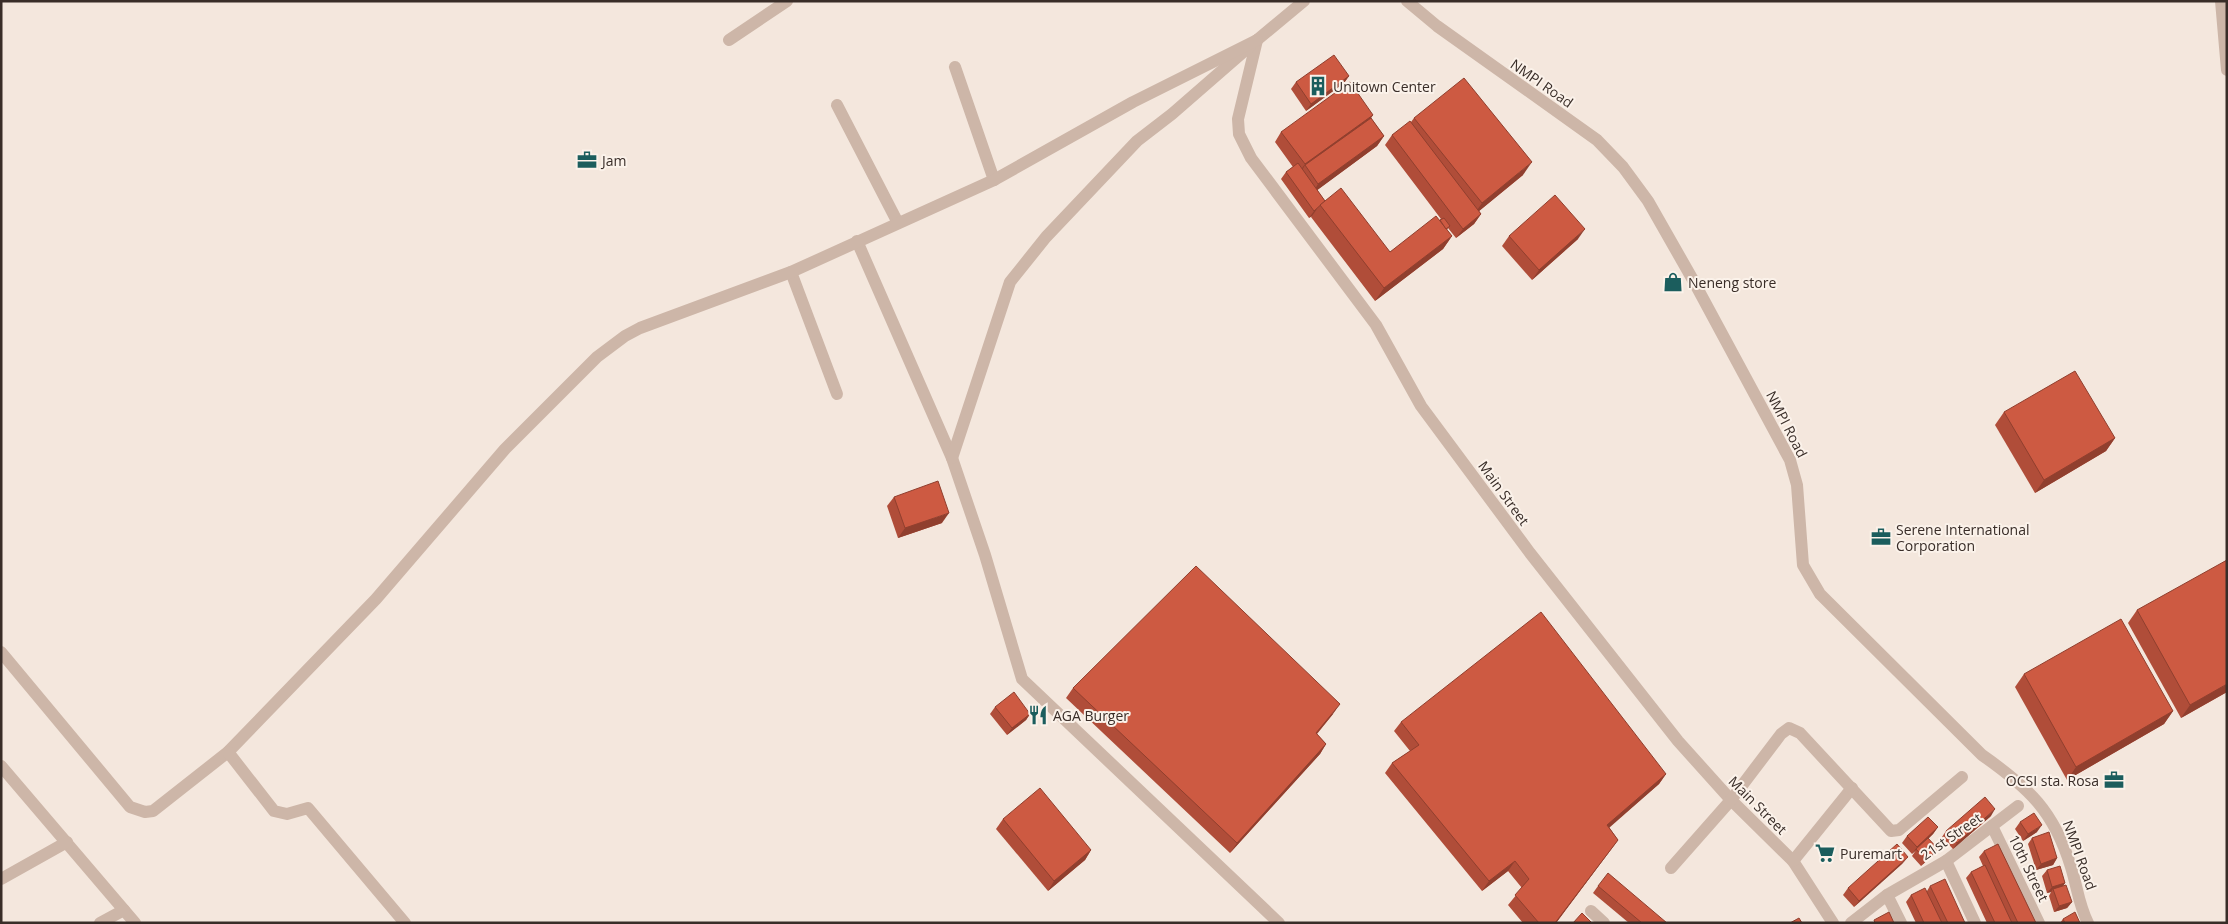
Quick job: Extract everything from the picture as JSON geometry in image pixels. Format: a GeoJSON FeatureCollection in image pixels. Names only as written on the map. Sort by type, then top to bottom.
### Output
{"type":"FeatureCollection","features":[{"type":"Feature","properties":{"kind":"street"},"geometry":{"type":"LineString","coordinates":[[729,40],[787,1]]}},
{"type":"Feature","properties":{"kind":"street"},"geometry":{"type":"LineString","coordinates":[[952,458],[1010,282],[1046,237],[1137,141],[1172,114],[1304,1]]}},
{"type":"Feature","properties":{"kind":"street","name":"NMPI Road"},"geometry":{"type":"LineString","coordinates":[[1407,1],[1437,26],[1597,140],[1636,183],[1693,280],[1790,460],[1797,485],[1803,565],[1810,580],[1820,594],[1982,756],[2020,784],[2044,809],[2058,830],[2088,923]]}},
{"type":"Feature","properties":{"kind":"street"},"geometry":{"type":"LineString","coordinates":[[2221,1],[2227,70]]}},
{"type":"Feature","properties":{"kind":"street"},"geometry":{"type":"LineString","coordinates":[[1,652],[130,807],[137,811],[153,811],[228,752],[376,599],[505,449],[597,357],[625,336],[640,328],[790,272],[994,180],[1133,102],[1257,40]]}},
{"type":"Feature","properties":{"kind":"street","name":"Main Street"},"geometry":{"type":"LineString","coordinates":[[1257,40],[1238,120],[1239,134],[1244,147],[1376,325],[1421,406],[1530,553],[1678,741],[1731,800],[1793,861],[1833,923]]}},
{"type":"Feature","properties":{"kind":"street"},"geometry":{"type":"LineString","coordinates":[[954,67],[994,180]]}},
{"type":"Feature","properties":{"kind":"street"},"geometry":{"type":"LineString","coordinates":[[838,105],[898,223]]}},
{"type":"Feature","properties":{"kind":"street"},"geometry":{"type":"LineString","coordinates":[[857,242],[952,458],[985,555],[1022,680],[1279,923]]}},
{"type":"Feature","properties":{"kind":"street"},"geometry":{"type":"LineString","coordinates":[[790,272],[837,394]]}},
{"type":"Feature","properties":{"kind":"street"},"geometry":{"type":"LineString","coordinates":[[1672,868],[1731,800],[1781,734],[1789,728],[1800,733],[1888,829],[1894,831],[1899,830],[1962,777]]}},
{"type":"Feature","properties":{"kind":"street"},"geometry":{"type":"LineString","coordinates":[[228,752],[274,811],[287,814],[308,808],[405,923]]}},
{"type":"Feature","properties":{"kind":"street"},"geometry":{"type":"LineString","coordinates":[[1,766],[135,923]]}},
{"type":"Feature","properties":{"kind":"street"},"geometry":{"type":"LineString","coordinates":[[1793,861],[1852,788]]}},
{"type":"Feature","properties":{"kind":"street","name":"21st Street"},"geometry":{"type":"LineString","coordinates":[[1851,923],[1887,895],[1946,860],[2018,806]]}},
{"type":"Feature","properties":{"kind":"street","name":"10th Street"},"geometry":{"type":"LineString","coordinates":[[1992,826],[2039,923]]}},
{"type":"Feature","properties":{"kind":"street"},"geometry":{"type":"LineString","coordinates":[[1,879],[67,842]]}},
{"type":"Feature","properties":{"kind":"street"},"geometry":{"type":"LineString","coordinates":[[1946,860],[1975,923]]}},
{"type":"Feature","properties":{"kind":"street"},"geometry":{"type":"LineString","coordinates":[[1887,895],[1901,923]]}},
{"type":"Feature","properties":{"kind":"street"},"geometry":{"type":"LineString","coordinates":[[100,923],[124,910]]}},
{"type":"Feature","properties":{"kind":"street"},"geometry":{"type":"LineString","coordinates":[[1591,911],[1604,923]]}},
{"type":"Feature","properties":{"kind":"building","name":"Unitown Center"},"geometry":{"type":"Polygon","coordinates":[[[1334,55],[1349,76],[1311,104],[1296,82],[1334,55]]]}},
{"type":"Feature","properties":{"kind":"building"},"geometry":{"type":"Polygon","coordinates":[[[1464,78],[1532,162],[1482,203],[1414,118],[1464,78]]]}},
{"type":"Feature","properties":{"kind":"building"},"geometry":{"type":"Polygon","coordinates":[[[1350,82],[1373,115],[1305,164],[1281,132],[1350,82]]]}},
{"type":"Feature","properties":{"kind":"building"},"geometry":{"type":"Polygon","coordinates":[[[1371,118],[1384,136],[1318,184],[1305,165],[1371,118]]]}},
{"type":"Feature","properties":{"kind":"building"},"geometry":{"type":"Polygon","coordinates":[[[1410,121],[1481,214],[1463,229],[1392,135],[1410,121]]]}},
{"type":"Feature","properties":{"kind":"building"},"geometry":{"type":"Polygon","coordinates":[[[1298,163],[1325,201],[1314,211],[1286,172],[1298,163]]]}},
{"type":"Feature","properties":{"kind":"building"},"geometry":{"type":"Polygon","coordinates":[[[1341,188],[1390,252],[1436,216],[1452,236],[1384,288],[1320,205],[1341,188]]]}},
{"type":"Feature","properties":{"kind":"building"},"geometry":{"type":"Polygon","coordinates":[[[1555,195],[1585,229],[1539,270],[1509,236],[1555,195]]]}},
{"type":"Feature","properties":{"kind":"building"},"geometry":{"type":"Polygon","coordinates":[[[1444,218],[1450,226],[1446,229],[1440,220],[1444,218]]]}},
{"type":"Feature","properties":{"kind":"building"},"geometry":{"type":"Polygon","coordinates":[[[2075,371],[2115,438],[2044,480],[2004,412],[2075,371]]]}},
{"type":"Feature","properties":{"kind":"building"},"geometry":{"type":"Polygon","coordinates":[[[938,481],[949,513],[905,528],[894,497],[938,481]]]}},
{"type":"Feature","properties":{"kind":"building"},"geometry":{"type":"Polygon","coordinates":[[[2227,560],[2227,684],[2190,705],[2137,610],[2227,560]]]}},
{"type":"Feature","properties":{"kind":"building"},"geometry":{"type":"Polygon","coordinates":[[[1196,566],[1340,704],[1316,733],[1326,744],[1237,843],[1073,688],[1196,566]]]}},
{"type":"Feature","properties":{"kind":"building"},"geometry":{"type":"Polygon","coordinates":[[[1541,612],[1666,774],[1607,825],[1618,840],[1555,923],[1539,923],[1515,895],[1529,879],[1515,861],[1489,881],[1392,763],[1419,745],[1401,722],[1541,612]]]}},
{"type":"Feature","properties":{"kind":"building"},"geometry":{"type":"Polygon","coordinates":[[[2121,619],[2173,711],[2076,767],[2024,674],[2121,619]]]}},
{"type":"Feature","properties":{"kind":"building"},"geometry":{"type":"Polygon","coordinates":[[[1014,692],[1030,714],[1012,728],[995,707],[1014,692]]]}},
{"type":"Feature","properties":{"kind":"building"},"geometry":{"type":"Polygon","coordinates":[[[1040,788],[1091,850],[1054,881],[1003,819],[1040,788]]]}},
{"type":"Feature","properties":{"kind":"building"},"geometry":{"type":"Polygon","coordinates":[[[1985,797],[1995,809],[1957,843],[1946,831],[1985,797]]]}},
{"type":"Feature","properties":{"kind":"building"},"geometry":{"type":"Polygon","coordinates":[[[2034,813],[2042,825],[2028,834],[2020,822],[2034,813]]]}},
{"type":"Feature","properties":{"kind":"building"},"geometry":{"type":"Polygon","coordinates":[[[1928,817],[1938,827],[1917,847],[1907,836],[1928,817]]]}},
{"type":"Feature","properties":{"kind":"building"},"geometry":{"type":"Polygon","coordinates":[[[2049,832],[2057,858],[2041,864],[2032,838],[2049,832]]]}},
{"type":"Feature","properties":{"kind":"building"},"geometry":{"type":"Polygon","coordinates":[[[1928,838],[1938,849],[1926,860],[1916,849],[1928,838]]]}},
{"type":"Feature","properties":{"kind":"building"},"geometry":{"type":"Polygon","coordinates":[[[1897,844],[1908,857],[1859,901],[1848,888],[1897,844]]]}},
{"type":"Feature","properties":{"kind":"building"},"geometry":{"type":"Polygon","coordinates":[[[1998,844],[2036,923],[2018,923],[1984,851],[1998,844]]]}},
{"type":"Feature","properties":{"kind":"building"},"geometry":{"type":"Polygon","coordinates":[[[1985,865],[2012,923],[1995,923],[1971,872],[1985,865]]]}},
{"type":"Feature","properties":{"kind":"building"},"geometry":{"type":"Polygon","coordinates":[[[2060,866],[2065,883],[2052,887],[2047,870],[2060,866]]]}},
{"type":"Feature","properties":{"kind":"building"},"geometry":{"type":"Polygon","coordinates":[[[1608,873],[1667,923],[1642,923],[1598,886],[1608,873]]]}},
{"type":"Feature","properties":{"kind":"building"},"geometry":{"type":"Polygon","coordinates":[[[1945,879],[1965,923],[1948,923],[1930,886],[1945,879]]]}},
{"type":"Feature","properties":{"kind":"building"},"geometry":{"type":"Polygon","coordinates":[[[2066,885],[2072,902],[2059,906],[2053,889],[2066,885]]]}},
{"type":"Feature","properties":{"kind":"building"},"geometry":{"type":"Polygon","coordinates":[[[1925,888],[1942,923],[1924,923],[1911,895],[1925,888]]]}},
{"type":"Feature","properties":{"kind":"building"},"geometry":{"type":"Polygon","coordinates":[[[1889,912],[1894,923],[1875,923],[1874,920],[1889,912]]]}},
{"type":"Feature","properties":{"kind":"building"},"geometry":{"type":"Polygon","coordinates":[[[2075,912],[2080,923],[2065,923],[2063,919],[2075,912]]]}},
{"type":"Feature","properties":{"kind":"building"},"geometry":{"type":"Polygon","coordinates":[[[1582,913],[1592,923],[1573,923],[1582,913]]]}},
{"type":"Feature","properties":{"kind":"building"},"geometry":{"type":"Polygon","coordinates":[[[1799,918],[1802,923],[1790,923],[1799,918]]]}},
{"type":"Feature","properties":{"kind":"place","name":"Unitown Center"},"geometry":{"type":"Point","coordinates":[1318,86]}},
{"type":"Feature","properties":{"kind":"place","name":"Jam"},"geometry":{"type":"Point","coordinates":[587,160]}},
{"type":"Feature","properties":{"kind":"place","name":"Neneng store"},"geometry":{"type":"Point","coordinates":[1673,282]}},
{"type":"Feature","properties":{"kind":"place","name":"Serene International Corporation"},"geometry":{"type":"Point","coordinates":[1881,537]}},
{"type":"Feature","properties":{"kind":"place","name":"AGA Burger"},"geometry":{"type":"Point","coordinates":[1038,715]}},
{"type":"Feature","properties":{"kind":"place","name":"OCSI sta. Rosa"},"geometry":{"type":"Point","coordinates":[2114,780]}},
{"type":"Feature","properties":{"kind":"place","name":"Puremart"},"geometry":{"type":"Point","coordinates":[1825,853]}}]}
